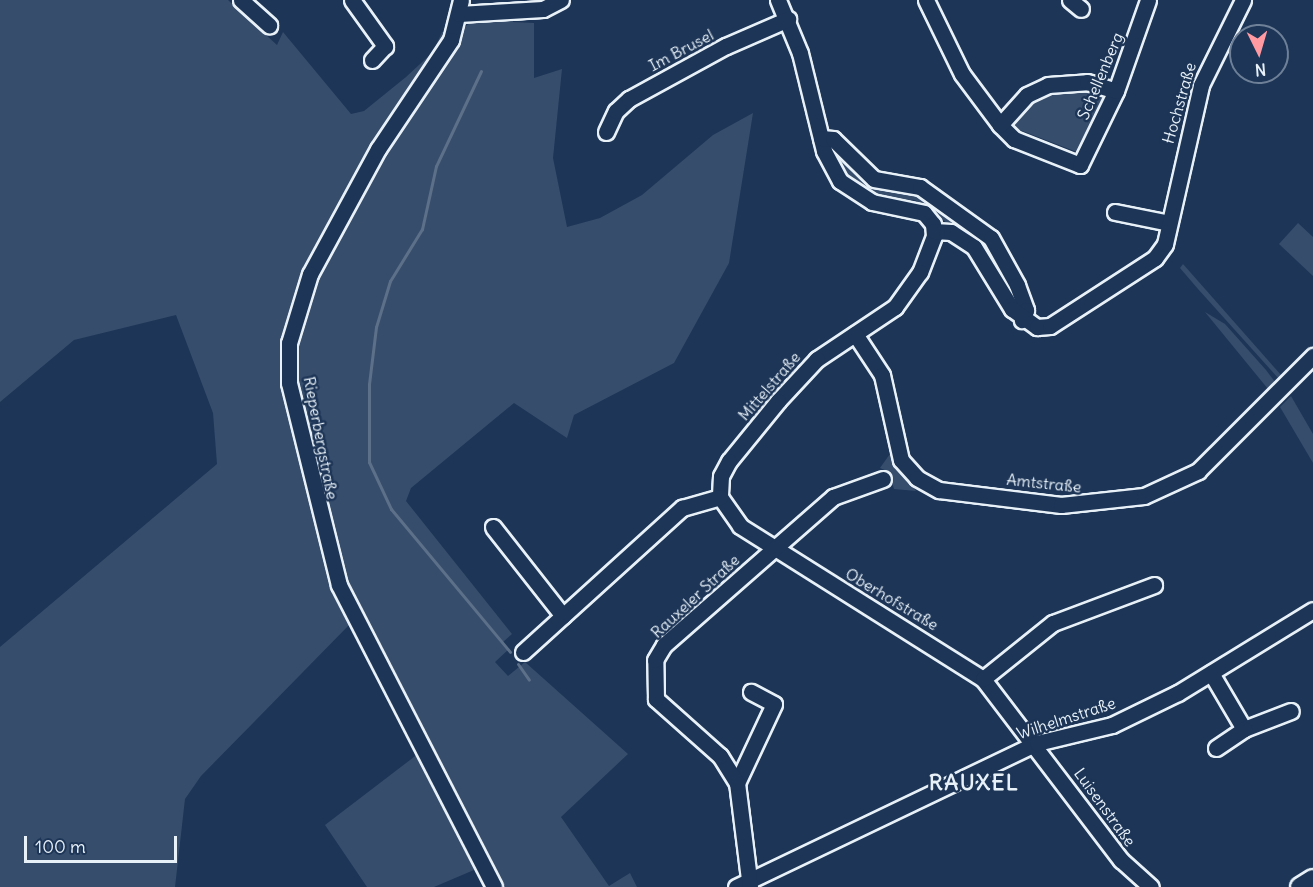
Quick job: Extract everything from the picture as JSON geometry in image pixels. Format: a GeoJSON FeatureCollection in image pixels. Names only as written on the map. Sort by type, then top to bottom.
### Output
{"type":"FeatureCollection","features":[{"type":"Feature","properties":{"kind":"main road"},"geometry":{"type":"LineString","coordinates":[[1300,887],[1313,879]]}},
{"type":"Feature","properties":{"kind":"street"},"geometry":{"type":"LineString","coordinates":[[241,0],[269,25]]}},
{"type":"Feature","properties":{"kind":"street"},"geometry":{"type":"LineString","coordinates":[[352,0],[385,46],[372,60]]}},
{"type":"Feature","properties":{"kind":"street"},"geometry":{"type":"LineString","coordinates":[[464,9],[543,9],[561,0]]}},
{"type":"Feature","properties":{"kind":"street"},"geometry":{"type":"LineString","coordinates":[[778,0],[788,19],[829,162],[850,192],[872,202],[914,208],[931,220],[934,231],[951,232],[974,247],[1022,320]]}},
{"type":"Feature","properties":{"kind":"street"},"geometry":{"type":"LineString","coordinates":[[926,0],[962,74],[1000,125],[1027,95],[1048,85],[1087,82],[1116,91]]}},
{"type":"Feature","properties":{"kind":"street","name":"Schellenberg"},"geometry":{"type":"LineString","coordinates":[[1000,125],[1014,139],[1080,165],[1116,91],[1148,0]]}},
{"type":"Feature","properties":{"kind":"street","name":"Hochstraße"},"geometry":{"type":"LineString","coordinates":[[1022,320],[1050,326],[1155,258],[1169,224],[1201,85],[1243,0]]}},
{"type":"Feature","properties":{"kind":"street","name":"Rieperbergstraße"},"geometry":{"type":"LineString","coordinates":[[464,9],[451,40],[420,92],[331,226],[289,343],[290,383],[339,585],[494,887]]}},
{"type":"Feature","properties":{"kind":"street","name":"Im Brusel"},"geometry":{"type":"LineString","coordinates":[[606,132],[616,111],[629,99],[726,46],[788,19]]}},
{"type":"Feature","properties":{"kind":"street"},"geometry":{"type":"LineString","coordinates":[[821,138],[833,139],[874,179],[920,187],[942,199],[991,238],[1017,285],[1026,310],[1022,320]]}},
{"type":"Feature","properties":{"kind":"street"},"geometry":{"type":"LineString","coordinates":[[1115,212],[1169,224]]}},
{"type":"Feature","properties":{"kind":"street","name":"Mittelstraße"},"geometry":{"type":"LineString","coordinates":[[720,497],[721,476],[729,461],[778,401],[817,359],[895,307],[920,272],[934,231]]}},
{"type":"Feature","properties":{"kind":"street","name":"Amtstraße"},"geometry":{"type":"LineString","coordinates":[[855,334],[882,375],[899,453],[917,478],[939,490],[1061,505],[1144,496],[1198,471],[1313,356]]}},
{"type":"Feature","properties":{"kind":"street","name":"Rauxeler Straße"},"geometry":{"type":"LineString","coordinates":[[745,885],[737,783],[720,756],[656,699],[655,660],[664,645],[833,497],[883,479]]}},
{"type":"Feature","properties":{"kind":"street"},"geometry":{"type":"LineString","coordinates":[[523,652],[682,508],[720,497]]}},
{"type":"Feature","properties":{"kind":"street","name":"Oberhofstraße"},"geometry":{"type":"LineString","coordinates":[[720,497],[740,526],[983,679],[1037,743]]}},
{"type":"Feature","properties":{"kind":"street"},"geometry":{"type":"LineString","coordinates":[[493,527],[563,616]]}},
{"type":"Feature","properties":{"kind":"street"},"geometry":{"type":"LineString","coordinates":[[983,679],[1053,623],[1154,585]]}},
{"type":"Feature","properties":{"kind":"street","name":"Wilhelmstraße"},"geometry":{"type":"LineString","coordinates":[[745,885],[1037,743],[1112,724],[1211,673],[1313,610]]}},
{"type":"Feature","properties":{"kind":"street"},"geometry":{"type":"LineString","coordinates":[[1211,673],[1244,729]]}},
{"type":"Feature","properties":{"kind":"street"},"geometry":{"type":"LineString","coordinates":[[737,783],[774,704],[751,692]]}},
{"type":"Feature","properties":{"kind":"street"},"geometry":{"type":"LineString","coordinates":[[1216,748],[1244,729],[1291,711]]}},
{"type":"Feature","properties":{"kind":"street","name":"Luisenstraße"},"geometry":{"type":"LineString","coordinates":[[1037,743],[1121,860],[1150,887]]}},
{"type":"Feature","properties":{"kind":"shaded area"},"geometry":{"type":"Polygon","coordinates":[[[0,0],[228,0],[277,45],[283,32],[351,114],[364,111],[406,77],[433,52],[442,32],[458,31],[475,20],[513,17],[513,22],[534,23],[534,78],[562,69],[553,158],[567,227],[600,218],[642,195],[713,135],[753,113],[729,263],[674,363],[574,415],[567,438],[514,403],[411,488],[406,501],[512,634],[503,642],[509,649],[495,662],[508,676],[525,662],[628,754],[561,817],[609,886],[630,873],[637,887],[501,887],[488,864],[434,887],[367,887],[325,825],[427,747],[351,623],[201,776],[185,799],[175,887],[0,887],[0,647],[217,464],[213,413],[176,315],[74,340],[0,402],[0,0]]]}},
{"type":"Feature","properties":{"kind":"shaded area"},"geometry":{"type":"Polygon","coordinates":[[[1068,85],[1106,92],[1077,152],[1012,127],[1011,121],[1029,99],[1068,85]]]}},
{"type":"Feature","properties":{"kind":"shaded area"},"geometry":{"type":"Polygon","coordinates":[[[829,143],[862,176],[917,189],[986,237],[1022,309],[957,230],[915,200],[873,198],[839,172],[829,143]]]}},
{"type":"Feature","properties":{"kind":"shaded area"},"geometry":{"type":"Polygon","coordinates":[[[1298,223],[1313,237],[1313,276],[1279,244],[1298,223]]]}},
{"type":"Feature","properties":{"kind":"shaded area"},"geometry":{"type":"Polygon","coordinates":[[[1183,264],[1281,375],[1278,378],[1180,268],[1183,264]]]}},
{"type":"Feature","properties":{"kind":"shaded area"},"geometry":{"type":"Polygon","coordinates":[[[1205,312],[1225,324],[1266,370],[1275,382],[1268,389],[1205,312]]]}},
{"type":"Feature","properties":{"kind":"shaded area"},"geometry":{"type":"Polygon","coordinates":[[[1291,396],[1313,434],[1313,463],[1280,407],[1291,396]]]}},
{"type":"Feature","properties":{"kind":"shaded area"},"geometry":{"type":"Polygon","coordinates":[[[892,451],[896,465],[916,491],[894,489],[889,472],[880,468],[892,451]]]}},
{"type":"Feature","properties":{"kind":"waterway"},"geometry":{"type":"LineString","coordinates":[[481,71],[436,166],[422,229],[390,281],[376,327],[369,384],[369,462],[391,509],[510,652]]}},
{"type":"Feature","properties":{"kind":"waterway"},"geometry":{"type":"LineString","coordinates":[[518,664],[529,680]]}},
{"type":"Feature","properties":{"kind":"district","name":"RAUXEL"},"geometry":{"type":"Point","coordinates":[974,783]}}]}
